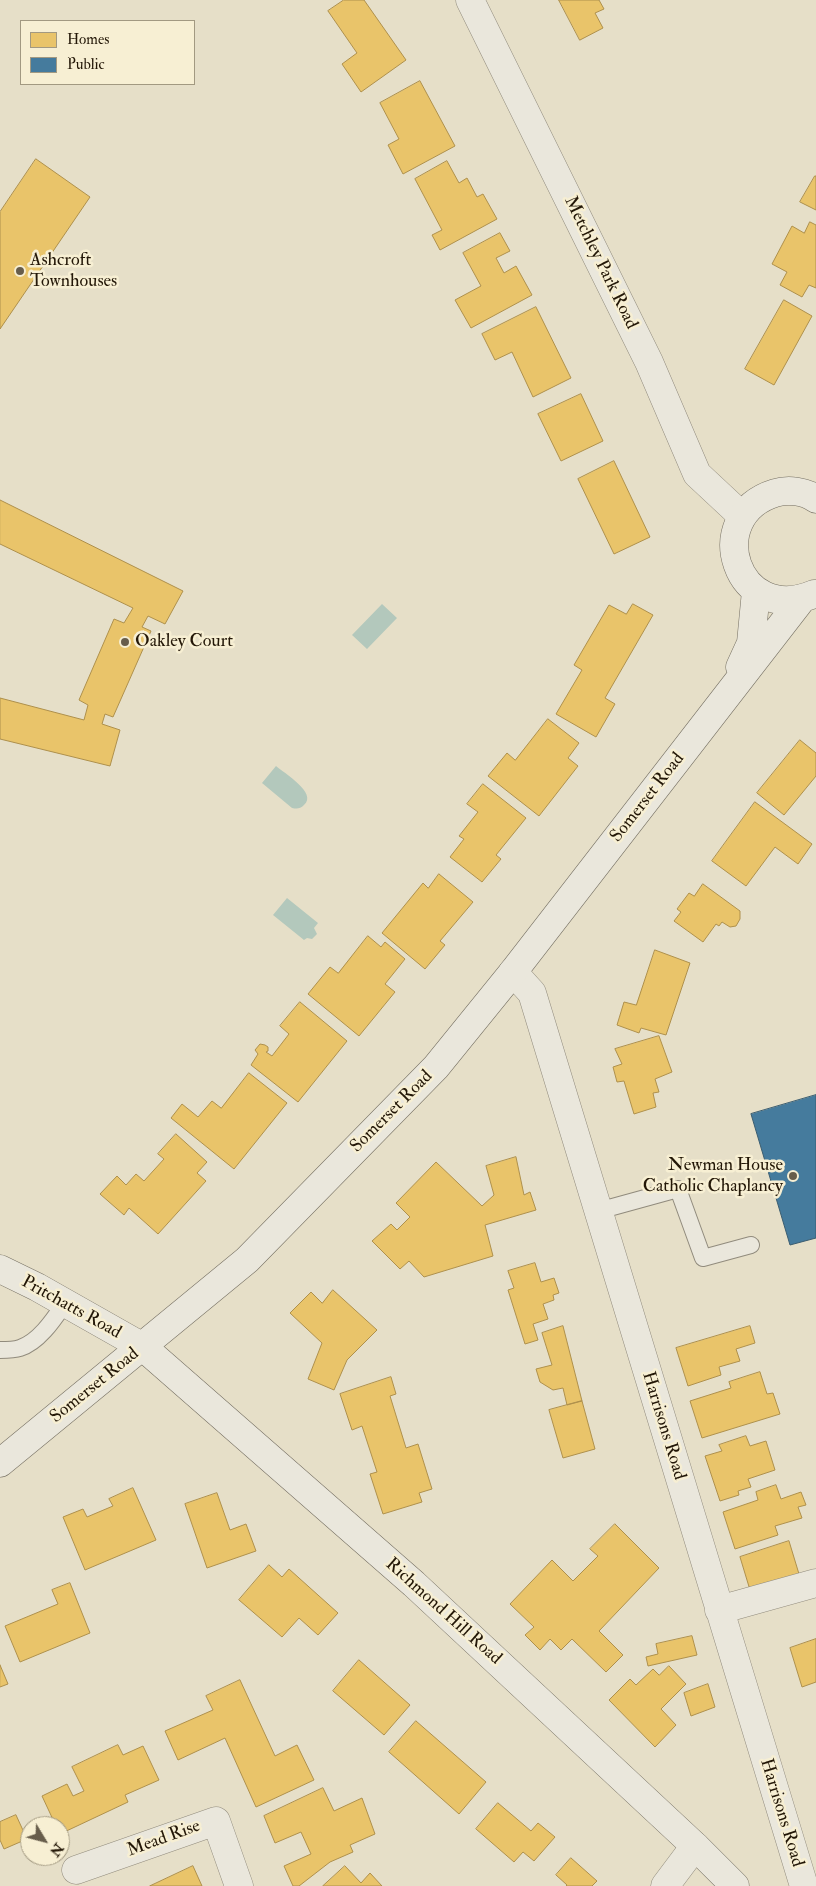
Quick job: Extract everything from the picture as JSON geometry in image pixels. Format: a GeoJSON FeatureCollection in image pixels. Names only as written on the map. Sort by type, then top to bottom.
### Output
{"type":"FeatureCollection","features":[{"type":"Feature","properties":{"kind":"street","name":"Metchley Park Road"},"geometry":{"type":"LineString","coordinates":[[470,0],[649,362],[697,474],[742,516]]}},
{"type":"Feature","properties":{"kind":"street"},"geometry":{"type":"LineString","coordinates":[[808,597],[778,600],[756,591],[743,578],[735,560],[733,544],[742,516],[751,506],[766,496],[792,491],[815,495]]}},
{"type":"Feature","properties":{"kind":"street","name":"Somerset Road"},"geometry":{"type":"LineString","coordinates":[[723,702],[751,643],[756,591]]}},
{"type":"Feature","properties":{"kind":"street","name":"Somerset Road"},"geometry":{"type":"LineString","coordinates":[[0,1463],[247,1260],[436,1067],[808,597]]}},
{"type":"Feature","properties":{"kind":"street","name":"Harrisons Road"},"geometry":{"type":"LineString","coordinates":[[513,972],[532,993],[804,1886]]}},
{"type":"Feature","properties":{"kind":"street","name":"Pritchatts Road"},"geometry":{"type":"LineString","coordinates":[[0,1269],[143,1347]]}},
{"type":"Feature","properties":{"kind":"street","name":"Richmond Hill Road"},"geometry":{"type":"LineString","coordinates":[[143,1347],[414,1584],[695,1846],[735,1886]]}},
{"type":"Feature","properties":{"kind":"street"},"geometry":{"type":"LineString","coordinates":[[719,1610],[816,1583]]}},
{"type":"Feature","properties":{"kind":"street","name":"Mead Rise"},"geometry":{"type":"LineString","coordinates":[[76,1870],[216,1820],[239,1886]]}},
{"type":"Feature","properties":{"kind":"street"},"geometry":{"type":"LineString","coordinates":[[664,1886],[695,1846]]}},
{"type":"Feature","properties":{"kind":"lane"},"geometry":{"type":"LineString","coordinates":[[598,1211],[678,1189],[704,1258],[751,1245]]}},
{"type":"Feature","properties":{"kind":"lane"},"geometry":{"type":"LineString","coordinates":[[0,1350],[20,1349],[35,1339],[54,1319],[65,1303]]}},
{"type":"Feature","properties":{"kind":"shaded area"},"geometry":{"type":"Polygon","coordinates":[[[382,604],[397,618],[367,649],[352,635],[382,604]]]}},
{"type":"Feature","properties":{"kind":"shaded area"},"geometry":{"type":"Polygon","coordinates":[[[276,766],[292,778],[307,795],[307,800],[301,807],[297,809],[292,808],[262,783],[276,766]]]}},
{"type":"Feature","properties":{"kind":"shaded area"},"geometry":{"type":"Polygon","coordinates":[[[287,898],[318,923],[314,928],[317,934],[312,939],[307,938],[304,940],[273,915],[287,898]]]}},
{"type":"Feature","properties":{"kind":"building: Homes"},"geometry":{"type":"Polygon","coordinates":[[[344,0],[364,0],[406,60],[361,92],[342,64],[357,53],[328,11],[344,0]]]}},
{"type":"Feature","properties":{"kind":"building: Homes"},"geometry":{"type":"Polygon","coordinates":[[[559,0],[599,0],[604,9],[595,13],[603,28],[580,40],[559,0]]]}},
{"type":"Feature","properties":{"kind":"building: Homes"},"geometry":{"type":"Polygon","coordinates":[[[420,81],[455,146],[403,174],[388,145],[399,139],[380,103],[420,81]]]}},
{"type":"Feature","properties":{"kind":"building: Homes","name":"Ashcroft Townhouses"},"geometry":{"type":"Polygon","coordinates":[[[36,159],[90,197],[0,329],[0,212],[36,159]]]}},
{"type":"Feature","properties":{"kind":"building: Homes"},"geometry":{"type":"Polygon","coordinates":[[[447,161],[459,183],[467,178],[477,197],[483,194],[497,219],[440,250],[432,235],[442,230],[415,179],[447,161]]]}},
{"type":"Feature","properties":{"kind":"building: Homes"},"geometry":{"type":"Polygon","coordinates":[[[816,176],[816,210],[800,202],[816,176]]]}},
{"type":"Feature","properties":{"kind":"building: Homes"},"geometry":{"type":"Polygon","coordinates":[[[810,222],[816,225],[816,288],[809,285],[802,297],[780,285],[787,272],[772,264],[792,226],[804,233],[810,222]]]}},
{"type":"Feature","properties":{"kind":"building: Homes"},"geometry":{"type":"Polygon","coordinates":[[[500,233],[510,251],[496,258],[504,273],[516,266],[532,295],[471,328],[455,300],[481,286],[463,253],[500,233]]]}},
{"type":"Feature","properties":{"kind":"building: Homes"},"geometry":{"type":"Polygon","coordinates":[[[784,300],[812,316],[774,385],[745,369],[784,300]]]}},
{"type":"Feature","properties":{"kind":"building: Homes"},"geometry":{"type":"Polygon","coordinates":[[[536,307],[571,378],[533,397],[512,352],[495,360],[482,334],[536,307]]]}},
{"type":"Feature","properties":{"kind":"building: Homes"},"geometry":{"type":"Polygon","coordinates":[[[581,394],[603,441],[561,461],[538,414],[581,394]]]}},
{"type":"Feature","properties":{"kind":"building: Homes"},"geometry":{"type":"Polygon","coordinates":[[[614,461],[650,537],[614,554],[578,479],[614,461]]]}},
{"type":"Feature","properties":{"kind":"building: Homes","name":"Oakley Court"},"geometry":{"type":"Polygon","coordinates":[[[0,500],[183,591],[165,624],[148,616],[142,627],[151,631],[113,717],[105,714],[102,724],[120,730],[110,766],[0,739],[0,698],[84,720],[88,705],[79,700],[114,619],[124,623],[133,608],[0,544],[0,500]]]}},
{"type":"Feature","properties":{"kind":"building: Homes"},"geometry":{"type":"Polygon","coordinates":[[[633,604],[653,615],[605,698],[615,704],[596,737],[556,714],[582,670],[574,665],[609,605],[626,614],[633,604]]]}},
{"type":"Feature","properties":{"kind":"building: Homes"},"geometry":{"type":"Polygon","coordinates":[[[548,719],[579,743],[568,758],[578,766],[539,816],[488,776],[507,753],[515,760],[548,719]]]}},
{"type":"Feature","properties":{"kind":"building: Homes"},"geometry":{"type":"Polygon","coordinates":[[[800,740],[816,753],[816,776],[784,815],[757,793],[800,740]]]}},
{"type":"Feature","properties":{"kind":"building: Homes"},"geometry":{"type":"Polygon","coordinates":[[[483,784],[526,818],[496,855],[501,859],[482,882],[450,857],[464,839],[459,836],[478,812],[467,804],[483,784]]]}},
{"type":"Feature","properties":{"kind":"building: Homes"},"geometry":{"type":"Polygon","coordinates":[[[755,802],[812,844],[798,864],[775,847],[746,886],[712,861],[755,802]]]}},
{"type":"Feature","properties":{"kind":"building: Homes"},"geometry":{"type":"Polygon","coordinates":[[[439,874],[473,902],[440,941],[445,945],[425,969],[382,933],[423,883],[428,888],[439,874]]]}},
{"type":"Feature","properties":{"kind":"building: Homes"},"geometry":{"type":"Polygon","coordinates":[[[703,884],[740,911],[740,919],[736,926],[730,927],[722,922],[719,926],[716,924],[703,942],[674,921],[681,912],[677,909],[689,893],[694,896],[703,884]]]}},
{"type":"Feature","properties":{"kind":"building: Homes"},"geometry":{"type":"Polygon","coordinates":[[[368,936],[381,947],[385,942],[405,959],[385,984],[395,992],[359,1036],[308,994],[330,967],[338,973],[368,936]]]}},
{"type":"Feature","properties":{"kind":"building: Homes"},"geometry":{"type":"Polygon","coordinates":[[[655,950],[690,963],[666,1035],[641,1028],[639,1033],[617,1025],[624,1002],[636,1005],[655,950]]]}},
{"type":"Feature","properties":{"kind":"building: Homes"},"geometry":{"type":"Polygon","coordinates":[[[300,1002],[347,1041],[298,1102],[251,1065],[258,1054],[255,1050],[260,1044],[268,1047],[266,1052],[272,1056],[289,1034],[280,1026],[300,1002]]]}},
{"type":"Feature","properties":{"kind":"building: Homes"},"geometry":{"type":"Polygon","coordinates":[[[659,1036],[672,1072],[655,1079],[659,1092],[653,1093],[656,1107],[634,1114],[624,1081],[617,1082],[613,1067],[622,1064],[615,1049],[659,1036]]]}},
{"type":"Feature","properties":{"kind":"building: Homes"},"geometry":{"type":"Polygon","coordinates":[[[249,1073],[287,1103],[234,1169],[171,1118],[182,1104],[198,1117],[212,1101],[221,1108],[249,1073]]]}},
{"type":"Feature","properties":{"kind":"building: Homes"},"geometry":{"type":"Polygon","coordinates":[[[176,1134],[207,1162],[197,1173],[206,1181],[158,1234],[129,1208],[124,1215],[100,1194],[117,1176],[126,1185],[136,1174],[144,1181],[164,1159],[158,1154],[176,1134]]]}},
{"type":"Feature","properties":{"kind":"building: Homes"},"geometry":{"type":"Polygon","coordinates":[[[516,1157],[524,1195],[530,1192],[536,1210],[485,1225],[493,1256],[424,1277],[409,1261],[400,1269],[372,1241],[391,1224],[397,1230],[410,1217],[396,1203],[436,1162],[482,1206],[494,1195],[486,1166],[516,1157]]]}},
{"type":"Feature","properties":{"kind":"building: Homes"},"geometry":{"type":"Polygon","coordinates":[[[535,1263],[541,1282],[554,1278],[559,1293],[553,1295],[554,1300],[543,1304],[548,1319],[533,1324],[538,1340],[525,1344],[508,1290],[514,1288],[508,1271],[535,1263]]]}},
{"type":"Feature","properties":{"kind":"building: Homes"},"geometry":{"type":"Polygon","coordinates":[[[333,1290],[377,1330],[347,1360],[334,1390],[308,1379],[322,1343],[290,1313],[311,1292],[322,1303],[333,1290]]]}},
{"type":"Feature","properties":{"kind":"building: Homes"},"geometry":{"type":"Polygon","coordinates":[[[563,1326],[582,1401],[567,1405],[563,1388],[553,1390],[540,1382],[536,1369],[552,1365],[542,1333],[563,1326]]]}},
{"type":"Feature","properties":{"kind":"building: Homes"},"geometry":{"type":"Polygon","coordinates":[[[750,1326],[755,1343],[736,1349],[740,1361],[719,1367],[721,1375],[688,1386],[676,1348],[750,1326]]]}},
{"type":"Feature","properties":{"kind":"building: Homes"},"geometry":{"type":"Polygon","coordinates":[[[760,1372],[767,1394],[773,1393],[780,1414],[702,1438],[690,1401],[731,1388],[729,1382],[760,1372]]]}},
{"type":"Feature","properties":{"kind":"building: Homes"},"geometry":{"type":"Polygon","coordinates":[[[391,1377],[396,1394],[390,1396],[406,1448],[418,1444],[432,1489],[419,1493],[422,1502],[383,1514],[370,1474],[377,1472],[362,1426],[352,1430],[340,1394],[391,1377]]]}},
{"type":"Feature","properties":{"kind":"building: Homes"},"geometry":{"type":"Polygon","coordinates":[[[582,1401],[595,1449],[563,1458],[549,1410],[582,1401]]]}},
{"type":"Feature","properties":{"kind":"building: Homes"},"geometry":{"type":"Polygon","coordinates":[[[746,1436],[750,1446],[766,1441],[775,1470],[748,1479],[751,1487],[738,1491],[739,1495],[720,1501],[705,1456],[722,1451],[719,1445],[746,1436]]]}},
{"type":"Feature","properties":{"kind":"building: Homes"},"geometry":{"type":"Polygon","coordinates":[[[776,1485],[781,1499],[801,1492],[806,1505],[798,1507],[802,1518],[775,1526],[778,1535],[735,1549],[723,1512],[758,1500],[756,1492],[776,1485]]]}},
{"type":"Feature","properties":{"kind":"building: Homes"},"geometry":{"type":"Polygon","coordinates":[[[133,1488],[156,1540],[85,1570],[63,1517],[83,1509],[87,1517],[113,1506],[109,1499],[133,1488]]]}},
{"type":"Feature","properties":{"kind":"building: Homes"},"geometry":{"type":"Polygon","coordinates":[[[217,1493],[230,1530],[246,1524],[256,1551],[207,1568],[185,1504],[217,1493]]]}},
{"type":"Feature","properties":{"kind":"building: Homes"},"geometry":{"type":"Polygon","coordinates":[[[615,1524],[659,1568],[599,1631],[623,1655],[606,1672],[572,1639],[561,1650],[550,1639],[540,1650],[525,1635],[534,1627],[510,1604],[552,1560],[573,1581],[598,1556],[590,1549],[615,1524]]]}},
{"type":"Feature","properties":{"kind":"building: Homes"},"geometry":{"type":"Polygon","coordinates":[[[789,1541],[799,1574],[750,1590],[740,1557],[789,1541]]]}},
{"type":"Feature","properties":{"kind":"building: Homes"},"geometry":{"type":"Polygon","coordinates":[[[269,1565],[282,1577],[289,1569],[338,1613],[318,1635],[299,1618],[282,1637],[239,1600],[269,1565]]]}},
{"type":"Feature","properties":{"kind":"building: Homes"},"geometry":{"type":"Polygon","coordinates":[[[70,1583],[90,1633],[20,1662],[5,1626],[58,1604],[52,1590],[70,1583]]]}},
{"type":"Feature","properties":{"kind":"building: Homes"},"geometry":{"type":"Polygon","coordinates":[[[692,1636],[697,1655],[648,1666],[646,1657],[658,1654],[656,1644],[692,1636]]]}},
{"type":"Feature","properties":{"kind":"building: Homes"},"geometry":{"type":"Polygon","coordinates":[[[816,1639],[816,1682],[802,1687],[790,1648],[816,1639]]]}},
{"type":"Feature","properties":{"kind":"building: Homes"},"geometry":{"type":"Polygon","coordinates":[[[359,1660],[410,1705],[384,1735],[333,1691],[359,1660]]]}},
{"type":"Feature","properties":{"kind":"building: Homes"},"geometry":{"type":"Polygon","coordinates":[[[0,1665],[8,1684],[0,1687],[0,1665]]]}},
{"type":"Feature","properties":{"kind":"building: Homes"},"geometry":{"type":"Polygon","coordinates":[[[669,1666],[686,1684],[661,1709],[676,1725],[655,1747],[609,1700],[630,1679],[636,1685],[653,1669],[659,1675],[669,1666]]]}},
{"type":"Feature","properties":{"kind":"building: Homes"},"geometry":{"type":"Polygon","coordinates":[[[240,1680],[275,1756],[297,1745],[314,1780],[256,1807],[225,1738],[178,1760],[165,1731],[213,1710],[206,1696],[240,1680]]]}},
{"type":"Feature","properties":{"kind":"building: Homes"},"geometry":{"type":"Polygon","coordinates":[[[708,1684],[715,1707],[691,1716],[684,1693],[708,1684]]]}},
{"type":"Feature","properties":{"kind":"building: Homes"},"geometry":{"type":"Polygon","coordinates":[[[416,1721],[486,1782],[459,1814],[389,1752],[416,1721]]]}},
{"type":"Feature","properties":{"kind":"building: Homes"},"geometry":{"type":"Polygon","coordinates":[[[118,1745],[123,1755],[143,1746],[159,1780],[125,1795],[128,1802],[70,1829],[70,1816],[51,1816],[42,1796],[67,1784],[73,1796],[84,1791],[72,1767],[118,1745]]]}},
{"type":"Feature","properties":{"kind":"building: Homes"},"geometry":{"type":"Polygon","coordinates":[[[323,1788],[334,1811],[362,1798],[375,1834],[350,1845],[353,1852],[330,1862],[299,1886],[293,1886],[284,1866],[311,1854],[301,1832],[275,1843],[264,1816],[323,1788]]]}},
{"type":"Feature","properties":{"kind":"building: Homes"},"geometry":{"type":"Polygon","coordinates":[[[498,1803],[531,1831],[538,1823],[555,1837],[534,1861],[523,1852],[514,1862],[476,1829],[498,1803]]]}},
{"type":"Feature","properties":{"kind":"building: Homes"},"geometry":{"type":"Polygon","coordinates":[[[16,1815],[20,1824],[20,1842],[4,1849],[0,1840],[0,1822],[16,1815]]]}},
{"type":"Feature","properties":{"kind":"building: Homes"},"geometry":{"type":"Polygon","coordinates":[[[571,1858],[597,1881],[592,1886],[566,1886],[556,1875],[571,1858]]]}},
{"type":"Feature","properties":{"kind":"building: Homes"},"geometry":{"type":"Polygon","coordinates":[[[193,1866],[202,1886],[150,1886],[193,1866]]]}},
{"type":"Feature","properties":{"kind":"building: Homes"},"geometry":{"type":"Polygon","coordinates":[[[345,1866],[361,1883],[370,1873],[382,1886],[323,1886],[345,1866]]]}},
{"type":"Feature","properties":{"kind":"building: Public","name":"Newman House Catholic Chaplancy"},"geometry":{"type":"Polygon","coordinates":[[[816,1095],[816,1238],[790,1245],[751,1114],[816,1095]]]}},
{"type":"Feature","properties":{"kind":"place","name":"Ashcroft Townhouses"},"geometry":{"type":"Point","coordinates":[20,271]}},
{"type":"Feature","properties":{"kind":"place","name":"Oakley Court"},"geometry":{"type":"Point","coordinates":[125,642]}},
{"type":"Feature","properties":{"kind":"place","name":"Newman House Catholic Chaplancy"},"geometry":{"type":"Point","coordinates":[793,1176]}}]}
